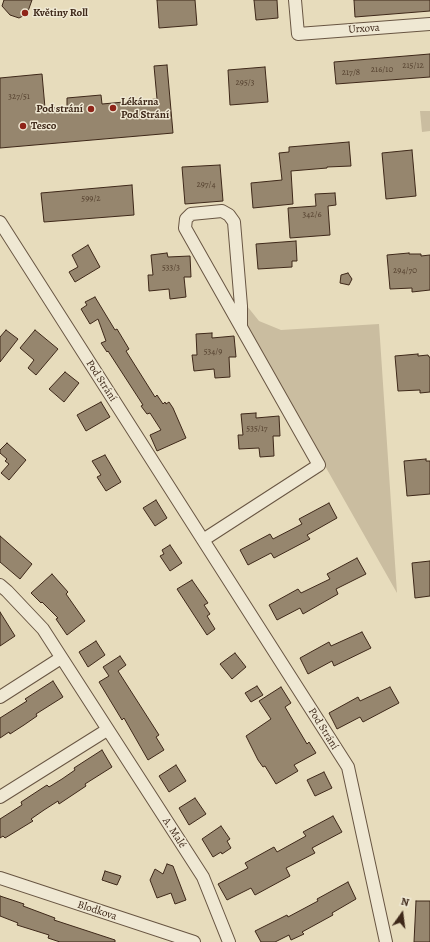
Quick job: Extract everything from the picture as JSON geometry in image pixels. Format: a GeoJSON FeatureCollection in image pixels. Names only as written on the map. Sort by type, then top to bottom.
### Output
{"type":"FeatureCollection","features":[{"type":"Feature","properties":{"kind":"street","name":"Urxova"},"geometry":{"type":"LineString","coordinates":[[295,0],[298,34],[430,24]]}},
{"type":"Feature","properties":{"kind":"street"},"geometry":{"type":"LineString","coordinates":[[203,540],[319,465],[185,228],[186,219],[191,214],[222,211],[230,215],[234,222],[241,306],[241,326]]}},
{"type":"Feature","properties":{"kind":"street","name":"Pod Strání"},"geometry":{"type":"LineString","coordinates":[[0,222],[348,767],[386,942]]}},
{"type":"Feature","properties":{"kind":"street","name":"A. Malé"},"geometry":{"type":"LineString","coordinates":[[2,591],[43,629],[203,877],[229,942]]}},
{"type":"Feature","properties":{"kind":"street"},"geometry":{"type":"LineString","coordinates":[[0,696],[61,658]]}},
{"type":"Feature","properties":{"kind":"street"},"geometry":{"type":"LineString","coordinates":[[0,797],[107,730]]}},
{"type":"Feature","properties":{"kind":"street","name":"Blodkova"},"geometry":{"type":"LineString","coordinates":[[0,878],[194,942]]}},
{"type":"Feature","properties":{"kind":"shaded area"},"geometry":{"type":"Polygon","coordinates":[[[420,111],[430,111],[430,131],[422,132],[420,111]]]}},
{"type":"Feature","properties":{"kind":"shaded area"},"geometry":{"type":"Polygon","coordinates":[[[247,306],[259,321],[281,330],[379,324],[397,593],[248,330],[247,306]]]}},
{"type":"Feature","properties":{"kind":"building"},"geometry":{"type":"Polygon","coordinates":[[[4,0],[32,0],[27,14],[19,18],[10,15],[2,6],[4,0]]]}},
{"type":"Feature","properties":{"kind":"building"},"geometry":{"type":"Polygon","coordinates":[[[157,0],[195,0],[197,25],[159,28],[157,0]]]}},
{"type":"Feature","properties":{"kind":"building"},"geometry":{"type":"Polygon","coordinates":[[[254,0],[277,0],[278,18],[256,20],[254,0]]]}},
{"type":"Feature","properties":{"kind":"building"},"geometry":{"type":"Polygon","coordinates":[[[354,0],[430,0],[430,11],[355,17],[354,0]]]}},
{"type":"Feature","properties":{"kind":"building"},"geometry":{"type":"Polygon","coordinates":[[[430,54],[430,77],[336,84],[334,62],[430,54]]]}},
{"type":"Feature","properties":{"kind":"building"},"geometry":{"type":"Polygon","coordinates":[[[167,65],[173,133],[0,148],[0,78],[42,74],[45,108],[67,107],[67,98],[101,95],[102,104],[157,99],[154,66],[167,65]]]}},
{"type":"Feature","properties":{"kind":"building"},"geometry":{"type":"Polygon","coordinates":[[[265,67],[268,102],[230,105],[228,70],[265,67]]]}},
{"type":"Feature","properties":{"kind":"building"},"geometry":{"type":"Polygon","coordinates":[[[349,142],[351,166],[291,171],[293,204],[253,208],[251,183],[282,180],[279,153],[289,152],[289,147],[349,142]]]}},
{"type":"Feature","properties":{"kind":"building"},"geometry":{"type":"Polygon","coordinates":[[[412,150],[416,196],[386,199],[382,153],[412,150]]]}},
{"type":"Feature","properties":{"kind":"building"},"geometry":{"type":"Polygon","coordinates":[[[220,165],[223,201],[185,204],[182,167],[220,165]]]}},
{"type":"Feature","properties":{"kind":"building"},"geometry":{"type":"Polygon","coordinates":[[[132,185],[134,215],[44,222],[41,193],[132,185]]]}},
{"type":"Feature","properties":{"kind":"building"},"geometry":{"type":"Polygon","coordinates":[[[335,193],[336,205],[328,206],[330,235],[290,238],[288,208],[316,206],[315,194],[335,193]]]}},
{"type":"Feature","properties":{"kind":"building"},"geometry":{"type":"Polygon","coordinates":[[[296,241],[297,261],[292,261],[292,267],[258,269],[256,244],[296,241]]]}},
{"type":"Feature","properties":{"kind":"building"},"geometry":{"type":"Polygon","coordinates":[[[88,245],[100,267],[75,282],[69,272],[78,267],[72,255],[88,245]]]}},
{"type":"Feature","properties":{"kind":"building"},"geometry":{"type":"Polygon","coordinates":[[[167,253],[168,257],[190,256],[191,277],[184,277],[186,297],[170,299],[169,289],[149,291],[148,275],[153,275],[151,255],[167,253]]]}},
{"type":"Feature","properties":{"kind":"building"},"geometry":{"type":"Polygon","coordinates":[[[409,253],[421,254],[421,256],[430,255],[430,290],[412,292],[412,288],[390,289],[387,255],[409,253]]]}},
{"type":"Feature","properties":{"kind":"building"},"geometry":{"type":"Polygon","coordinates":[[[348,273],[352,279],[349,285],[340,283],[341,275],[348,273]]]}},
{"type":"Feature","properties":{"kind":"building"},"geometry":{"type":"Polygon","coordinates":[[[95,297],[115,330],[117,329],[129,349],[126,351],[155,397],[157,395],[163,404],[165,402],[166,404],[169,402],[173,408],[186,438],[157,451],[150,435],[161,430],[150,413],[147,414],[141,406],[143,405],[108,351],[107,352],[101,343],[106,341],[98,319],[90,324],[81,309],[87,305],[85,302],[95,297]]]}},
{"type":"Feature","properties":{"kind":"building"},"geometry":{"type":"Polygon","coordinates":[[[6,330],[18,339],[0,362],[0,337],[6,330]]]}},
{"type":"Feature","properties":{"kind":"building"},"geometry":{"type":"Polygon","coordinates":[[[35,330],[58,349],[36,375],[28,368],[34,360],[20,348],[35,330]]]}},
{"type":"Feature","properties":{"kind":"building"},"geometry":{"type":"Polygon","coordinates":[[[212,333],[212,338],[234,336],[236,357],[229,357],[230,377],[215,378],[214,369],[194,371],[192,355],[197,355],[196,334],[212,333]]]}},
{"type":"Feature","properties":{"kind":"building"},"geometry":{"type":"Polygon","coordinates":[[[418,354],[418,356],[428,355],[430,357],[430,392],[420,393],[420,390],[398,391],[395,356],[418,354]]]}},
{"type":"Feature","properties":{"kind":"building"},"geometry":{"type":"Polygon","coordinates":[[[65,372],[79,383],[64,402],[49,389],[65,372]]]}},
{"type":"Feature","properties":{"kind":"building"},"geometry":{"type":"Polygon","coordinates":[[[101,402],[110,417],[86,431],[77,415],[101,402]]]}},
{"type":"Feature","properties":{"kind":"building"},"geometry":{"type":"Polygon","coordinates":[[[256,413],[256,418],[279,416],[280,436],[273,436],[274,456],[260,457],[259,448],[239,449],[238,435],[243,435],[241,414],[256,413]]]}},
{"type":"Feature","properties":{"kind":"building"},"geometry":{"type":"Polygon","coordinates":[[[7,443],[26,460],[9,480],[1,473],[9,464],[5,461],[7,459],[0,453],[0,450],[7,443]]]}},
{"type":"Feature","properties":{"kind":"building"},"geometry":{"type":"Polygon","coordinates":[[[105,455],[121,482],[106,491],[97,477],[101,475],[92,461],[105,455]]]}},
{"type":"Feature","properties":{"kind":"building"},"geometry":{"type":"Polygon","coordinates":[[[426,459],[426,461],[430,461],[430,494],[407,496],[404,461],[426,459]]]}},
{"type":"Feature","properties":{"kind":"building"},"geometry":{"type":"Polygon","coordinates":[[[156,500],[167,518],[155,526],[143,508],[156,500]]]}},
{"type":"Feature","properties":{"kind":"building"},"geometry":{"type":"Polygon","coordinates":[[[329,503],[337,518],[307,535],[310,539],[274,558],[271,553],[248,565],[240,550],[270,534],[273,539],[302,524],[299,519],[329,503]]]}},
{"type":"Feature","properties":{"kind":"building"},"geometry":{"type":"Polygon","coordinates":[[[0,536],[32,564],[20,579],[0,562],[0,536]]]}},
{"type":"Feature","properties":{"kind":"building"},"geometry":{"type":"Polygon","coordinates":[[[170,545],[182,563],[170,571],[160,556],[164,554],[162,550],[170,545]]]}},
{"type":"Feature","properties":{"kind":"building"},"geometry":{"type":"Polygon","coordinates":[[[357,558],[366,574],[336,589],[338,594],[303,614],[300,608],[277,620],[269,605],[298,589],[301,593],[330,579],[327,574],[357,558]]]}},
{"type":"Feature","properties":{"kind":"building"},"geometry":{"type":"Polygon","coordinates":[[[430,561],[430,596],[415,598],[412,563],[430,561]]]}},
{"type":"Feature","properties":{"kind":"building"},"geometry":{"type":"Polygon","coordinates":[[[52,574],[68,592],[66,594],[85,621],[67,635],[56,619],[58,618],[31,593],[52,574]]]}},
{"type":"Feature","properties":{"kind":"building"},"geometry":{"type":"Polygon","coordinates":[[[192,580],[208,603],[204,605],[210,614],[207,616],[215,629],[207,635],[177,589],[192,580]]]}},
{"type":"Feature","properties":{"kind":"building"},"geometry":{"type":"Polygon","coordinates":[[[0,612],[15,636],[0,646],[0,612]]]}},
{"type":"Feature","properties":{"kind":"building"},"geometry":{"type":"Polygon","coordinates":[[[362,632],[371,648],[334,666],[332,661],[308,674],[300,658],[329,642],[331,646],[362,632]]]}},
{"type":"Feature","properties":{"kind":"building"},"geometry":{"type":"Polygon","coordinates":[[[96,641],[105,655],[88,667],[79,652],[96,641]]]}},
{"type":"Feature","properties":{"kind":"building"},"geometry":{"type":"Polygon","coordinates":[[[235,653],[246,667],[232,679],[220,664],[235,653]]]}},
{"type":"Feature","properties":{"kind":"building"},"geometry":{"type":"Polygon","coordinates":[[[120,656],[126,665],[118,671],[159,735],[156,737],[164,750],[148,760],[124,718],[122,720],[99,682],[109,676],[103,667],[120,656]]]}},
{"type":"Feature","properties":{"kind":"building"},"geometry":{"type":"Polygon","coordinates":[[[53,681],[63,697],[36,714],[37,716],[24,725],[10,734],[9,732],[0,738],[0,718],[27,701],[25,699],[53,681]]]}},
{"type":"Feature","properties":{"kind":"building"},"geometry":{"type":"Polygon","coordinates":[[[257,686],[263,695],[251,702],[245,693],[257,686]]]}},
{"type":"Feature","properties":{"kind":"building"},"geometry":{"type":"Polygon","coordinates":[[[281,687],[291,703],[285,707],[307,744],[309,742],[316,753],[294,765],[298,771],[276,784],[265,766],[263,767],[258,760],[246,736],[271,719],[259,701],[281,687]]]}},
{"type":"Feature","properties":{"kind":"building"},"geometry":{"type":"Polygon","coordinates":[[[390,687],[399,703],[363,722],[360,717],[337,729],[329,713],[358,697],[360,701],[390,687]]]}},
{"type":"Feature","properties":{"kind":"building"},"geometry":{"type":"Polygon","coordinates":[[[102,750],[112,767],[85,784],[86,786],[59,804],[58,801],[44,810],[31,819],[33,821],[5,838],[3,836],[0,838],[0,819],[22,805],[21,802],[47,785],[49,787],[62,779],[75,770],[74,768],[102,750]]]}},
{"type":"Feature","properties":{"kind":"building"},"geometry":{"type":"Polygon","coordinates":[[[176,765],[186,781],[169,792],[159,776],[176,765]]]}},
{"type":"Feature","properties":{"kind":"building"},"geometry":{"type":"Polygon","coordinates":[[[324,772],[332,788],[315,796],[307,780],[324,772]]]}},
{"type":"Feature","properties":{"kind":"building"},"geometry":{"type":"Polygon","coordinates":[[[195,798],[206,814],[189,825],[179,808],[195,798]]]}},
{"type":"Feature","properties":{"kind":"building"},"geometry":{"type":"Polygon","coordinates":[[[333,816],[342,832],[312,848],[315,853],[286,868],[290,876],[255,895],[251,888],[227,900],[218,884],[248,868],[245,863],[274,847],[277,852],[306,836],[303,832],[333,816]]]}},
{"type":"Feature","properties":{"kind":"building"},"geometry":{"type":"Polygon","coordinates":[[[221,826],[230,839],[227,841],[231,848],[222,854],[221,852],[213,857],[202,839],[221,826]]]}},
{"type":"Feature","properties":{"kind":"building"},"geometry":{"type":"Polygon","coordinates":[[[167,864],[173,866],[186,900],[175,904],[171,893],[157,898],[150,880],[155,869],[163,874],[167,864]]]}},
{"type":"Feature","properties":{"kind":"building"},"geometry":{"type":"Polygon","coordinates":[[[105,871],[121,876],[117,885],[102,880],[105,871]]]}},
{"type":"Feature","properties":{"kind":"building"},"geometry":{"type":"Polygon","coordinates":[[[348,882],[356,899],[332,913],[333,915],[302,932],[304,934],[291,940],[289,935],[275,942],[261,942],[255,931],[287,915],[288,917],[318,901],[317,899],[348,882]]]}},
{"type":"Feature","properties":{"kind":"building"},"geometry":{"type":"Polygon","coordinates":[[[0,896],[24,904],[23,906],[55,918],[54,920],[115,940],[115,942],[60,942],[48,938],[49,935],[17,925],[18,923],[0,916],[0,896]]]}},
{"type":"Feature","properties":{"kind":"building"},"geometry":{"type":"Polygon","coordinates":[[[416,901],[430,901],[430,942],[414,942],[416,901]]]}},
{"type":"Feature","properties":{"kind":"place","name":"Květiny Roll"},"geometry":{"type":"Point","coordinates":[25,13]}},
{"type":"Feature","properties":{"kind":"place","name":"Lékárna Pod Strání"},"geometry":{"type":"Point","coordinates":[113,108]}},
{"type":"Feature","properties":{"kind":"place","name":"Pod strání"},"geometry":{"type":"Point","coordinates":[91,109]}},
{"type":"Feature","properties":{"kind":"place","name":"Tesco"},"geometry":{"type":"Point","coordinates":[23,126]}}]}
